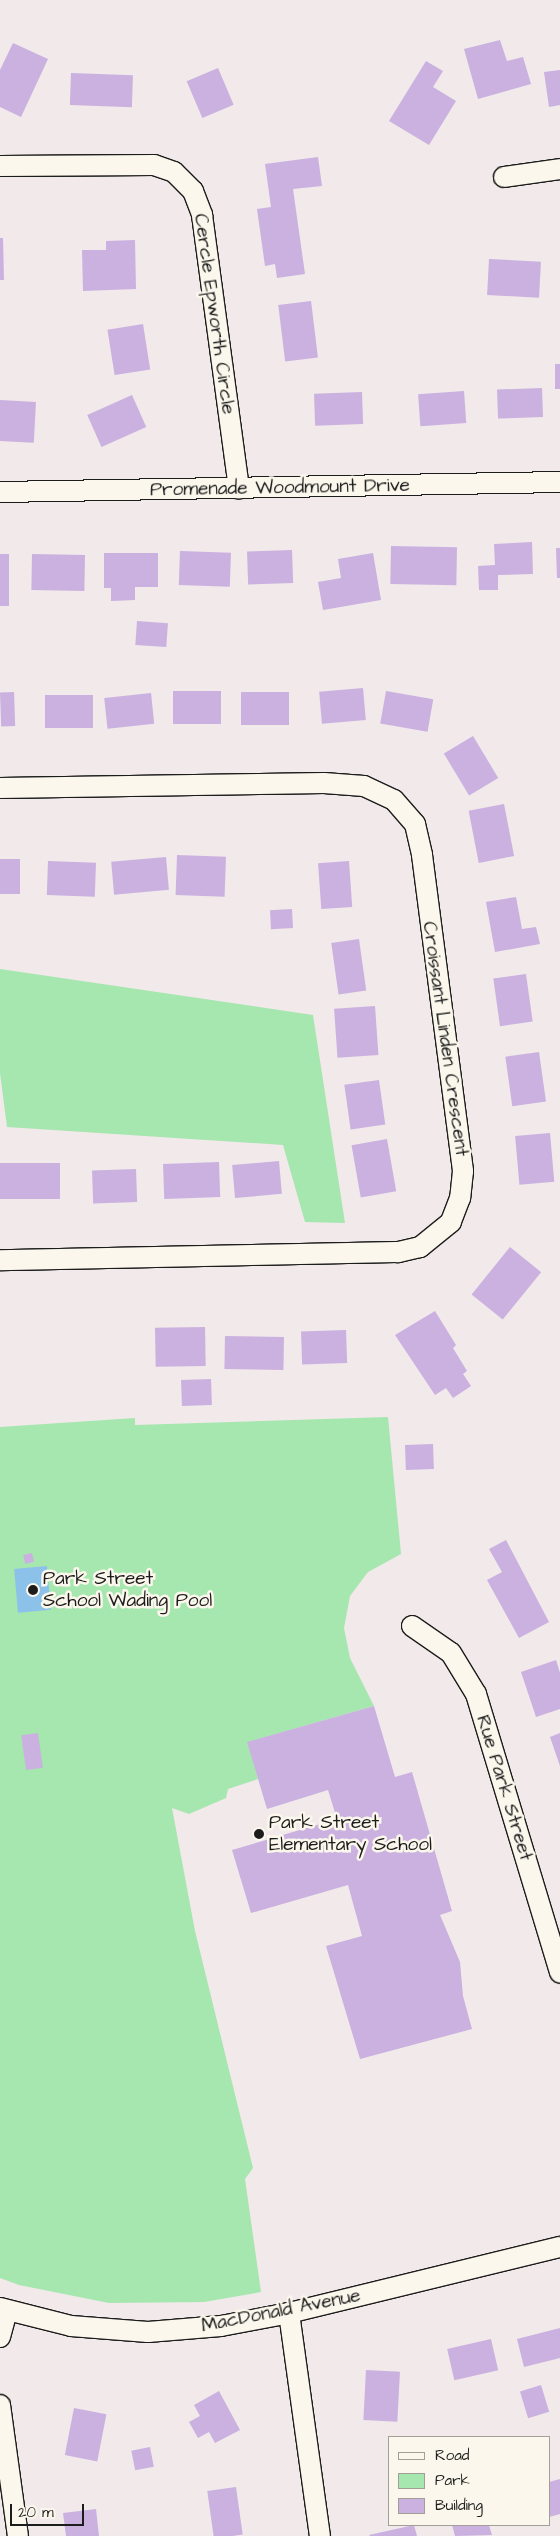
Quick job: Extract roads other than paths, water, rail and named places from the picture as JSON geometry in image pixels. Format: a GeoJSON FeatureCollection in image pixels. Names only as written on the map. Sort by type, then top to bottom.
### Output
{"type":"FeatureCollection","features":[{"type":"Feature","properties":{"kind":"street","name":"Cercle Epworth Circle"},"geometry":{"type":"LineString","coordinates":[[0,166],[154,165],[174,172],[193,191],[202,215],[239,489]]}},
{"type":"Feature","properties":{"kind":"street"},"geometry":{"type":"LineString","coordinates":[[504,177],[560,169]]}},
{"type":"Feature","properties":{"kind":"street","name":"Promenade Woodmount Drive"},"geometry":{"type":"LineString","coordinates":[[0,492],[560,482]]}},
{"type":"Feature","properties":{"kind":"street","name":"Croissant Linden Crescent"},"geometry":{"type":"LineString","coordinates":[[0,788],[324,783],[364,786],[394,800],[414,824],[422,855],[463,1171],[460,1198],[451,1222],[420,1247],[398,1252],[0,1260]]}},
{"type":"Feature","properties":{"kind":"street","name":"Rue Park Street"},"geometry":{"type":"LineString","coordinates":[[412,1626],[451,1652],[476,1694],[560,1973]]}},
{"type":"Feature","properties":{"kind":"street","name":"MacDonald Avenue"},"geometry":{"type":"LineString","coordinates":[[3,2309],[70,2326],[148,2332],[221,2326],[289,2313],[560,2247]]}},
{"type":"Feature","properties":{"kind":"street"},"geometry":{"type":"LineString","coordinates":[[0,2337],[3,2309]]}},
{"type":"Feature","properties":{"kind":"street"},"geometry":{"type":"LineString","coordinates":[[289,2313],[320,2536]]}},
{"type":"Feature","properties":{"kind":"street"},"geometry":{"type":"LineString","coordinates":[[0,2405],[18,2536]]}},
{"type":"Feature","properties":{"kind":"water","name":"Park Street School Wading Pool"},"geometry":{"type":"Polygon","coordinates":[[[47,1566],[51,1610],[18,1613],[14,1569],[47,1566]]]}},
{"type":"Feature","properties":{"kind":"place","name":"Park Street School Wading Pool"},"geometry":{"type":"Point","coordinates":[33,1590]}},
{"type":"Feature","properties":{"kind":"place","name":"Park Street Elementary School"},"geometry":{"type":"Point","coordinates":[259,1834]}}]}
